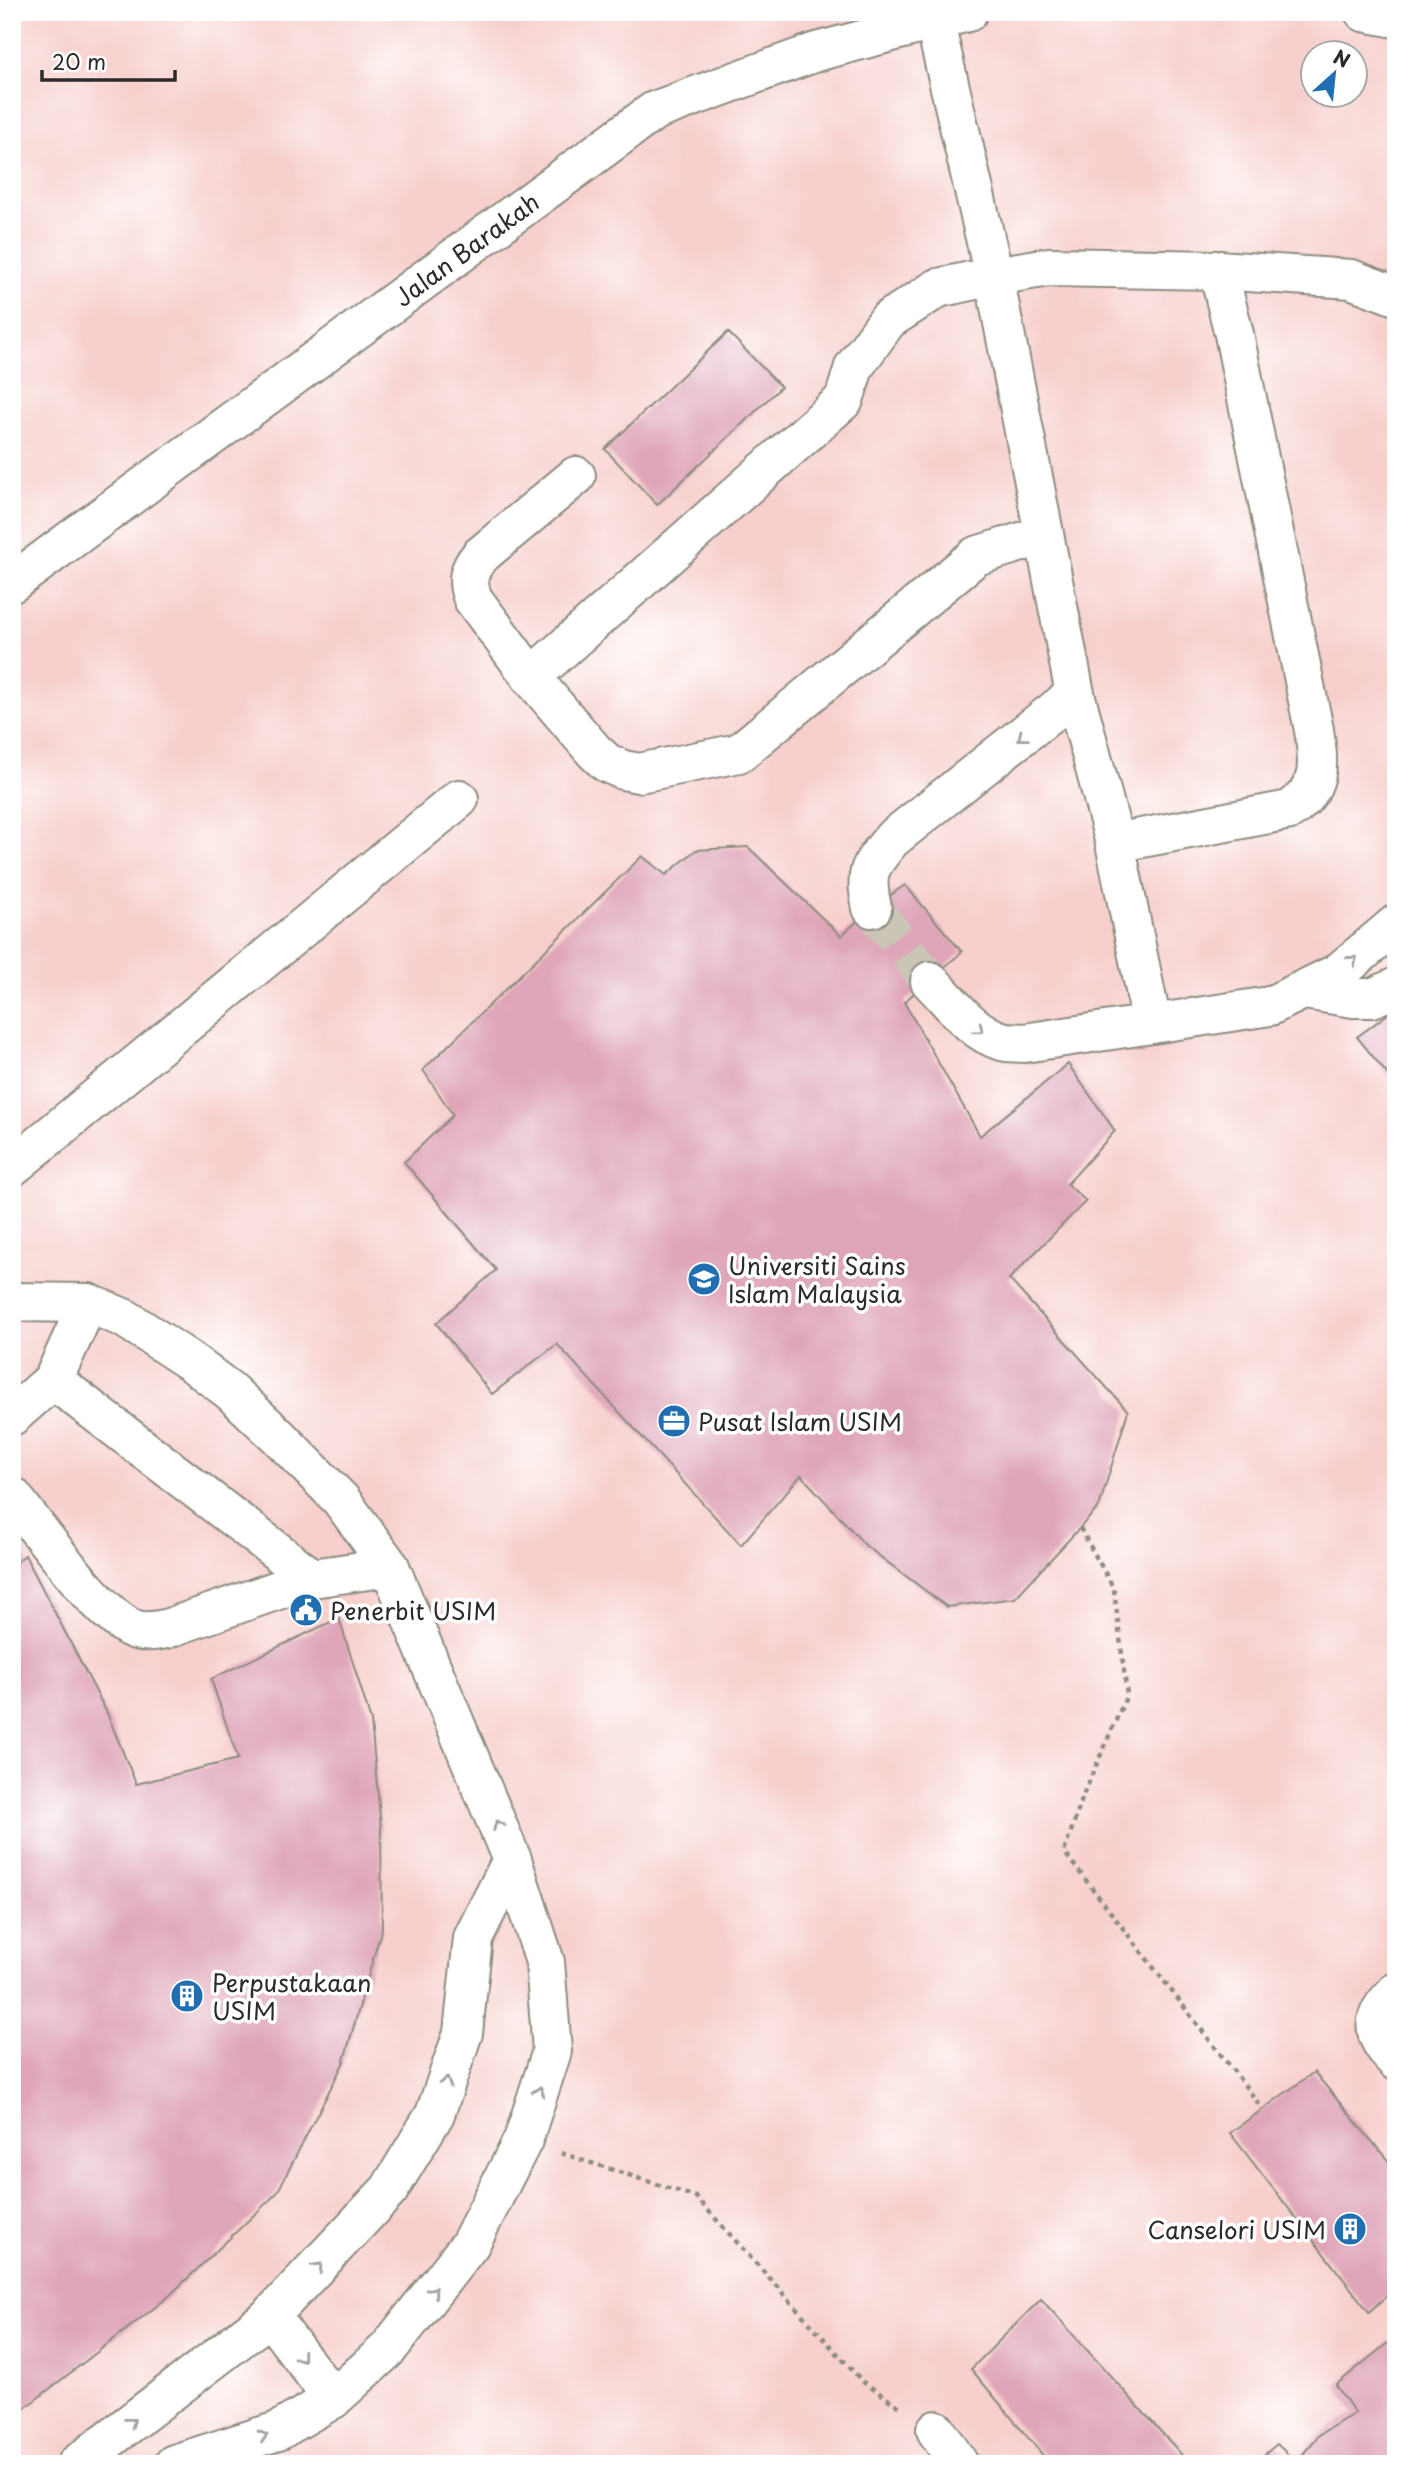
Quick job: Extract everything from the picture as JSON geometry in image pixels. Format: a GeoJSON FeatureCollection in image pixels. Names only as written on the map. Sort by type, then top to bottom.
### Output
{"type":"FeatureCollection","features":[{"type":"Feature","properties":{"kind":"street"},"geometry":{"type":"LineString","coordinates":[[1364,12],[1396,18]]}},
{"type":"Feature","properties":{"kind":"street"},"geometry":{"type":"LineString","coordinates":[[951,16],[994,276],[1075,694],[1115,843],[1152,1024]]}},
{"type":"Feature","properties":{"kind":"street","name":"Jalan Barakah"},"geometry":{"type":"LineString","coordinates":[[12,583],[654,111],[816,52],[951,16]]}},
{"type":"Feature","properties":{"kind":"street"},"geometry":{"type":"LineString","coordinates":[[531,677],[844,400],[854,367],[888,320],[938,288],[1049,267],[1218,270],[1351,279],[1396,296]]}},
{"type":"Feature","properties":{"kind":"street"},"geometry":{"type":"LineString","coordinates":[[1115,843],[1290,810],[1304,800],[1314,784],[1318,762],[1314,730],[1218,270]]}},
{"type":"Feature","properties":{"kind":"street"},"geometry":{"type":"LineString","coordinates":[[576,476],[480,556],[472,565],[468,587],[473,598],[531,677],[594,751],[607,763],[639,773],[739,752],[976,556],[1044,535]]}},
{"type":"Feature","properties":{"kind":"street"},"geometry":{"type":"LineString","coordinates":[[872,908],[867,886],[869,868],[892,839],[1075,694]]}},
{"type":"Feature","properties":{"kind":"street"},"geometry":{"type":"LineString","coordinates":[[12,1167],[459,799]]}},
{"type":"Feature","properties":{"kind":"street"},"geometry":{"type":"LineString","coordinates":[[930,981],[984,1034],[1003,1042],[1024,1043],[1270,1006],[1338,973],[1396,924]]}},
{"type":"Feature","properties":{"kind":"street"},"geometry":{"type":"LineString","coordinates":[[1305,990],[1353,998],[1372,998],[1396,987]]}},
{"type":"Feature","properties":{"kind":"street"},"geometry":{"type":"LineString","coordinates":[[12,1302],[88,1303],[126,1319],[230,1391],[341,1500],[390,1567],[512,1860],[544,1962],[552,2051],[523,2140],[470,2244],[388,2349],[332,2399],[278,2431],[174,2464]]}},
{"type":"Feature","properties":{"kind":"street"},"geometry":{"type":"LineString","coordinates":[[12,1416],[53,1380],[88,1303]]}},
{"type":"Feature","properties":{"kind":"street"},"geometry":{"type":"LineString","coordinates":[[53,1380],[312,1578]]}},
{"type":"Feature","properties":{"kind":"street"},"geometry":{"type":"LineString","coordinates":[[12,1496],[98,1602],[116,1619],[135,1630],[152,1632],[166,1629],[312,1578],[390,1567]]}},
{"type":"Feature","properties":{"kind":"street"},"geometry":{"type":"LineString","coordinates":[[77,2464],[270,2316],[389,2190],[435,2114],[463,2033],[473,1938],[512,1860]]}},
{"type":"Feature","properties":{"kind":"street"},"geometry":{"type":"LineString","coordinates":[[1396,1992],[1383,2005],[1376,2028],[1379,2040],[1396,2061]]}},
{"type":"Feature","properties":{"kind":"street"},"geometry":{"type":"LineString","coordinates":[[270,2316],[332,2399]]}},
{"type":"Feature","properties":{"kind":"street"},"geometry":{"type":"LineString","coordinates":[[936,2430],[960,2464]]}},
{"type":"Feature","properties":{"kind":"path"},"geometry":{"type":"LineString","coordinates":[[1080,1528],[1114,1589],[1127,1695],[1084,1793],[1064,1852],[1263,2109]]}},
{"type":"Feature","properties":{"kind":"path"},"geometry":{"type":"LineString","coordinates":[[523,2140],[696,2197],[863,2382],[936,2430]]}},
{"type":"Feature","properties":{"kind":"shaded area","name":"Universiti Sains Islam Malaysia"},"geometry":{"type":"Polygon","coordinates":[[[12,12],[1396,12],[1396,2464],[12,2464],[12,12]]]}},
{"type":"Feature","properties":{"kind":"building"},"geometry":{"type":"Polygon","coordinates":[[[728,332],[781,387],[657,505],[605,449],[728,332]]]}},
{"type":"Feature","properties":{"kind":"building"},"geometry":{"type":"Polygon","coordinates":[[[748,847],[841,936],[872,908],[905,885],[962,952],[904,1002],[980,1136],[1068,1064],[1115,1131],[1067,1184],[1086,1201],[1009,1279],[1128,1411],[1099,1507],[1015,1598],[947,1607],[866,1546],[801,1475],[741,1545],[557,1344],[492,1394],[436,1323],[496,1270],[404,1162],[453,1115],[423,1070],[642,856],[666,875],[696,850],[748,847]]]}},
{"type":"Feature","properties":{"kind":"building"},"geometry":{"type":"Polygon","coordinates":[[[1396,1008],[1396,1085],[1357,1037],[1396,1008]]]}},
{"type":"Feature","properties":{"kind":"building","name":"Perpustakaan USIM"},"geometry":{"type":"Polygon","coordinates":[[[25,1555],[107,1713],[136,1784],[238,1759],[211,1679],[339,1618],[371,1721],[381,1828],[382,1928],[343,2064],[277,2193],[167,2298],[12,2418],[12,1566],[25,1555]]]}},
{"type":"Feature","properties":{"kind":"building","name":"Canselori USIM"},"geometry":{"type":"Polygon","coordinates":[[[1314,2072],[1396,2170],[1396,2287],[1369,2312],[1230,2133],[1314,2072]]]}},
{"type":"Feature","properties":{"kind":"building"},"geometry":{"type":"Polygon","coordinates":[[[1041,2299],[1190,2464],[1050,2464],[971,2369],[1041,2299]]]}},
{"type":"Feature","properties":{"kind":"building"},"geometry":{"type":"Polygon","coordinates":[[[1396,2336],[1396,2464],[1253,2464],[1277,2444],[1296,2462],[1320,2434],[1355,2413],[1336,2385],[1396,2336]]]}},
{"type":"Feature","properties":{"kind":"tunnel"},"geometry":{"type":"LineString","coordinates":[[872,908],[930,981]]}},
{"type":"Feature","properties":{"kind":"place","name":"Universiti Sains Islam Malaysia"},"geometry":{"type":"Point","coordinates":[704,1279]}},
{"type":"Feature","properties":{"kind":"place","name":"Pusat Islam USIM"},"geometry":{"type":"Point","coordinates":[674,1421]}},
{"type":"Feature","properties":{"kind":"place","name":"Penerbit USIM"},"geometry":{"type":"Point","coordinates":[306,1610]}},
{"type":"Feature","properties":{"kind":"place","name":"Perpustakaan USIM"},"geometry":{"type":"Point","coordinates":[187,1996]}},
{"type":"Feature","properties":{"kind":"place","name":"Canselori USIM"},"geometry":{"type":"Point","coordinates":[1350,2229]}}]}
